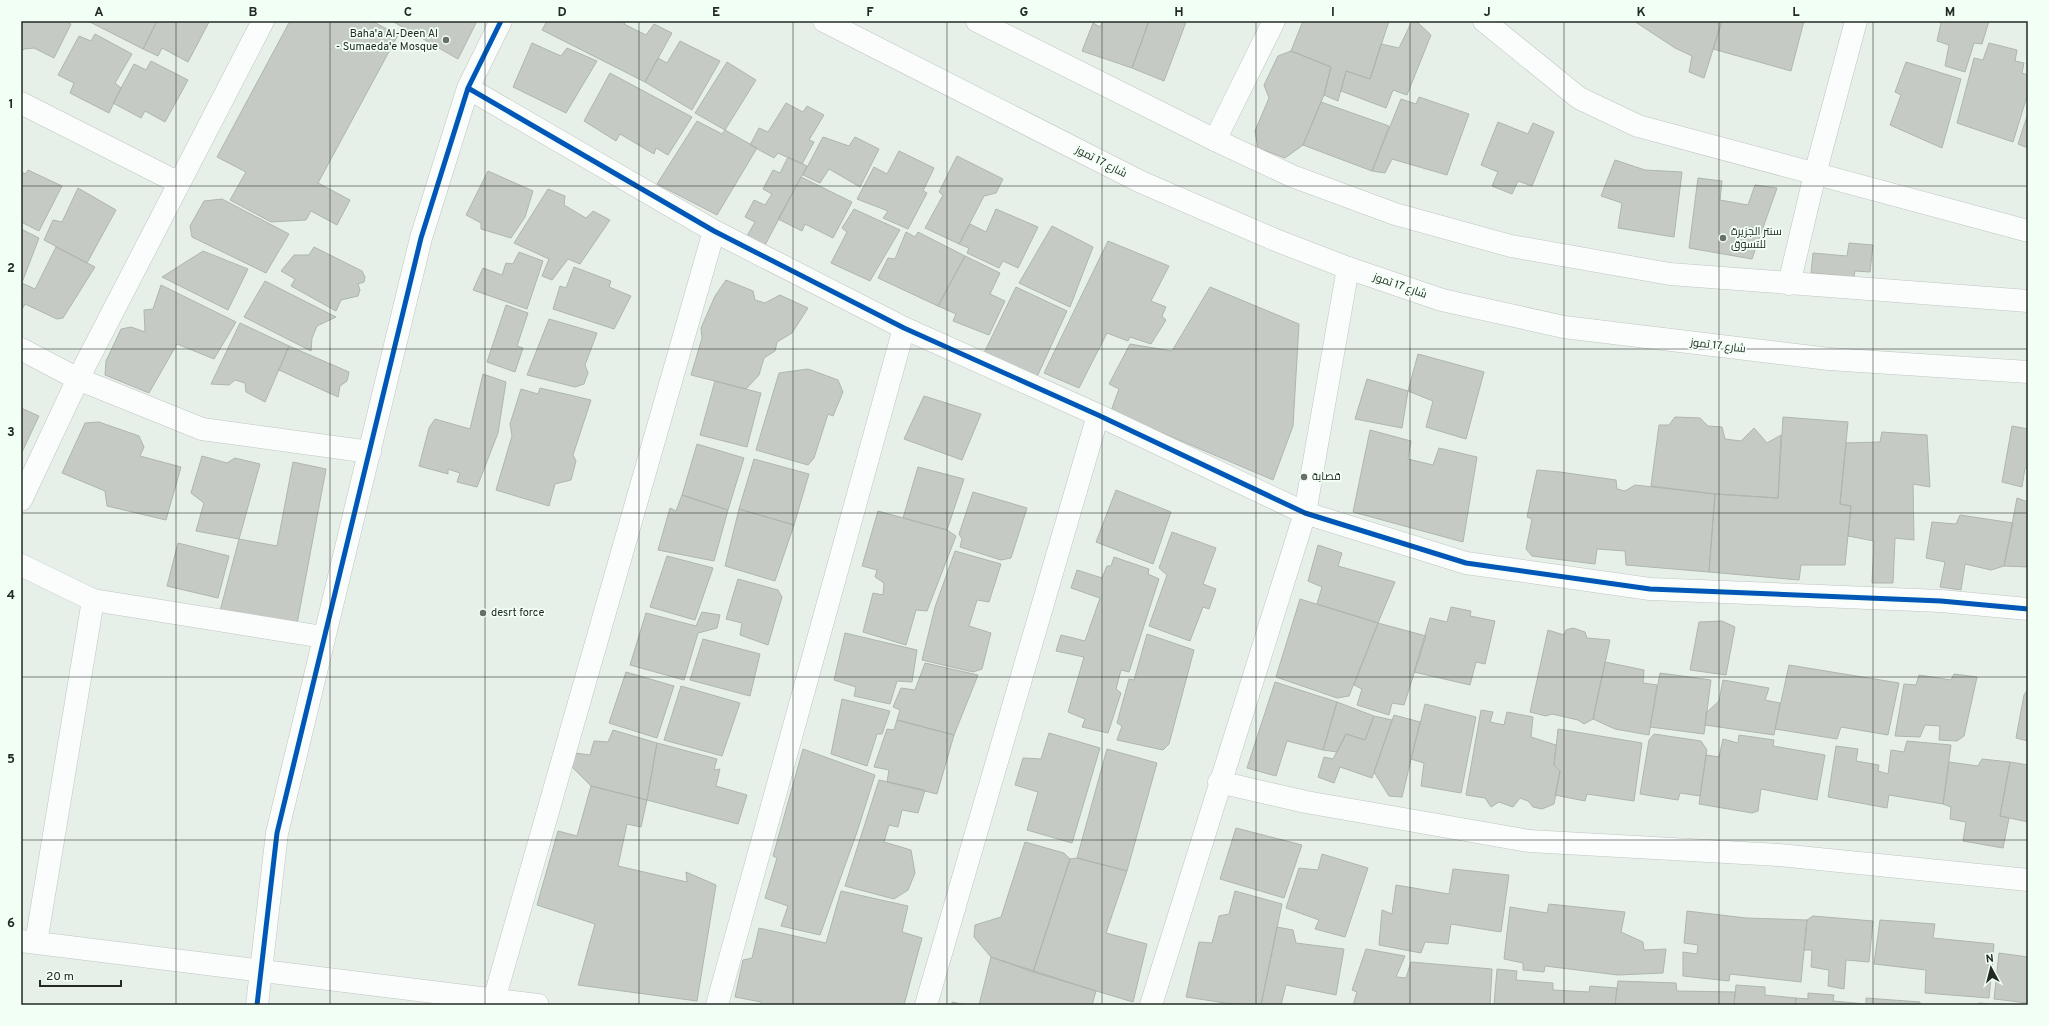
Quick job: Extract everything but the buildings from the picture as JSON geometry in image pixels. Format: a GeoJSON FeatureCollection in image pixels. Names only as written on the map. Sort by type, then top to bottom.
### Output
{"type":"FeatureCollection","features":[{"type":"Feature","properties":{"kind":"street"},"geometry":{"type":"LineString","coordinates":[[21,500],[78,379],[263,21]]}},
{"type":"Feature","properties":{"kind":"street"},"geometry":{"type":"LineString","coordinates":[[257,1005],[277,833],[323,637],[370,452],[421,238],[468,88],[501,21]]}},
{"type":"Feature","properties":{"kind":"street","name":"شارع 17 تموز"},"geometry":{"type":"LineString","coordinates":[[824,21],[1142,182],[1278,241],[1348,268],[1442,300],[1564,328],[1829,359],[2028,372]]}},
{"type":"Feature","properties":{"kind":"street"},"geometry":{"type":"LineString","coordinates":[[977,21],[1215,140],[1292,176],[1395,214],[1511,246],[1670,274],[2028,301]]}},
{"type":"Feature","properties":{"kind":"street"},"geometry":{"type":"LineString","coordinates":[[1215,140],[1274,21]]}},
{"type":"Feature","properties":{"kind":"street"},"geometry":{"type":"LineString","coordinates":[[1484,21],[1579,98],[1638,126],[2028,231]]}},
{"type":"Feature","properties":{"kind":"street"},"geometry":{"type":"LineString","coordinates":[[1789,284],[1815,174],[1856,21]]}},
{"type":"Feature","properties":{"kind":"street"},"geometry":{"type":"LineString","coordinates":[[468,88],[714,231],[904,328],[1098,416],[1305,513],[1466,563],[1650,589],[1941,601],[2028,609]]}},
{"type":"Feature","properties":{"kind":"street"},"geometry":{"type":"LineString","coordinates":[[21,103],[179,183]]}},
{"type":"Feature","properties":{"kind":"street"},"geometry":{"type":"LineString","coordinates":[[494,1000],[714,231]]}},
{"type":"Feature","properties":{"kind":"street"},"geometry":{"type":"LineString","coordinates":[[1151,1005],[1219,782],[1305,513],[1348,268]]}},
{"type":"Feature","properties":{"kind":"street"},"geometry":{"type":"LineString","coordinates":[[717,1005],[904,328]]}},
{"type":"Feature","properties":{"kind":"street"},"geometry":{"type":"LineString","coordinates":[[21,349],[78,379],[202,429],[370,452]]}},
{"type":"Feature","properties":{"kind":"street"},"geometry":{"type":"LineString","coordinates":[[926,1005],[1098,416]]}},
{"type":"Feature","properties":{"kind":"street"},"geometry":{"type":"LineString","coordinates":[[21,565],[93,600],[323,637]]}},
{"type":"Feature","properties":{"kind":"street"},"geometry":{"type":"LineString","coordinates":[[93,600],[29,942],[538,1005]]}},
{"type":"Feature","properties":{"kind":"street"},"geometry":{"type":"LineString","coordinates":[[1219,782],[1306,802],[1529,841],[1779,855],[2028,880]]}},
{"type":"Feature","properties":{"kind":"cycle path"},"geometry":{"type":"LineString","coordinates":[[257,1005],[277,833],[421,238],[468,88],[501,21]]}},
{"type":"Feature","properties":{"kind":"cycle path"},"geometry":{"type":"LineString","coordinates":[[468,88],[714,231],[904,328],[1098,415],[1305,513],[1466,563],[1650,589],[1941,601],[2028,609]]}},
{"type":"Feature","properties":{"kind":"place","name":"Baha'a Al-Deen Al - Sumaeda'e Mosque"},"geometry":{"type":"Point","coordinates":[446,40]}},
{"type":"Feature","properties":{"kind":"place","name":"سنتر الجزيرة للتسوق"},"geometry":{"type":"Point","coordinates":[1723,238]}},
{"type":"Feature","properties":{"kind":"place","name":"قصابة"},"geometry":{"type":"Point","coordinates":[1304,477]}},
{"type":"Feature","properties":{"kind":"place","name":"desrt force"},"geometry":{"type":"Point","coordinates":[483,613]}}]}
